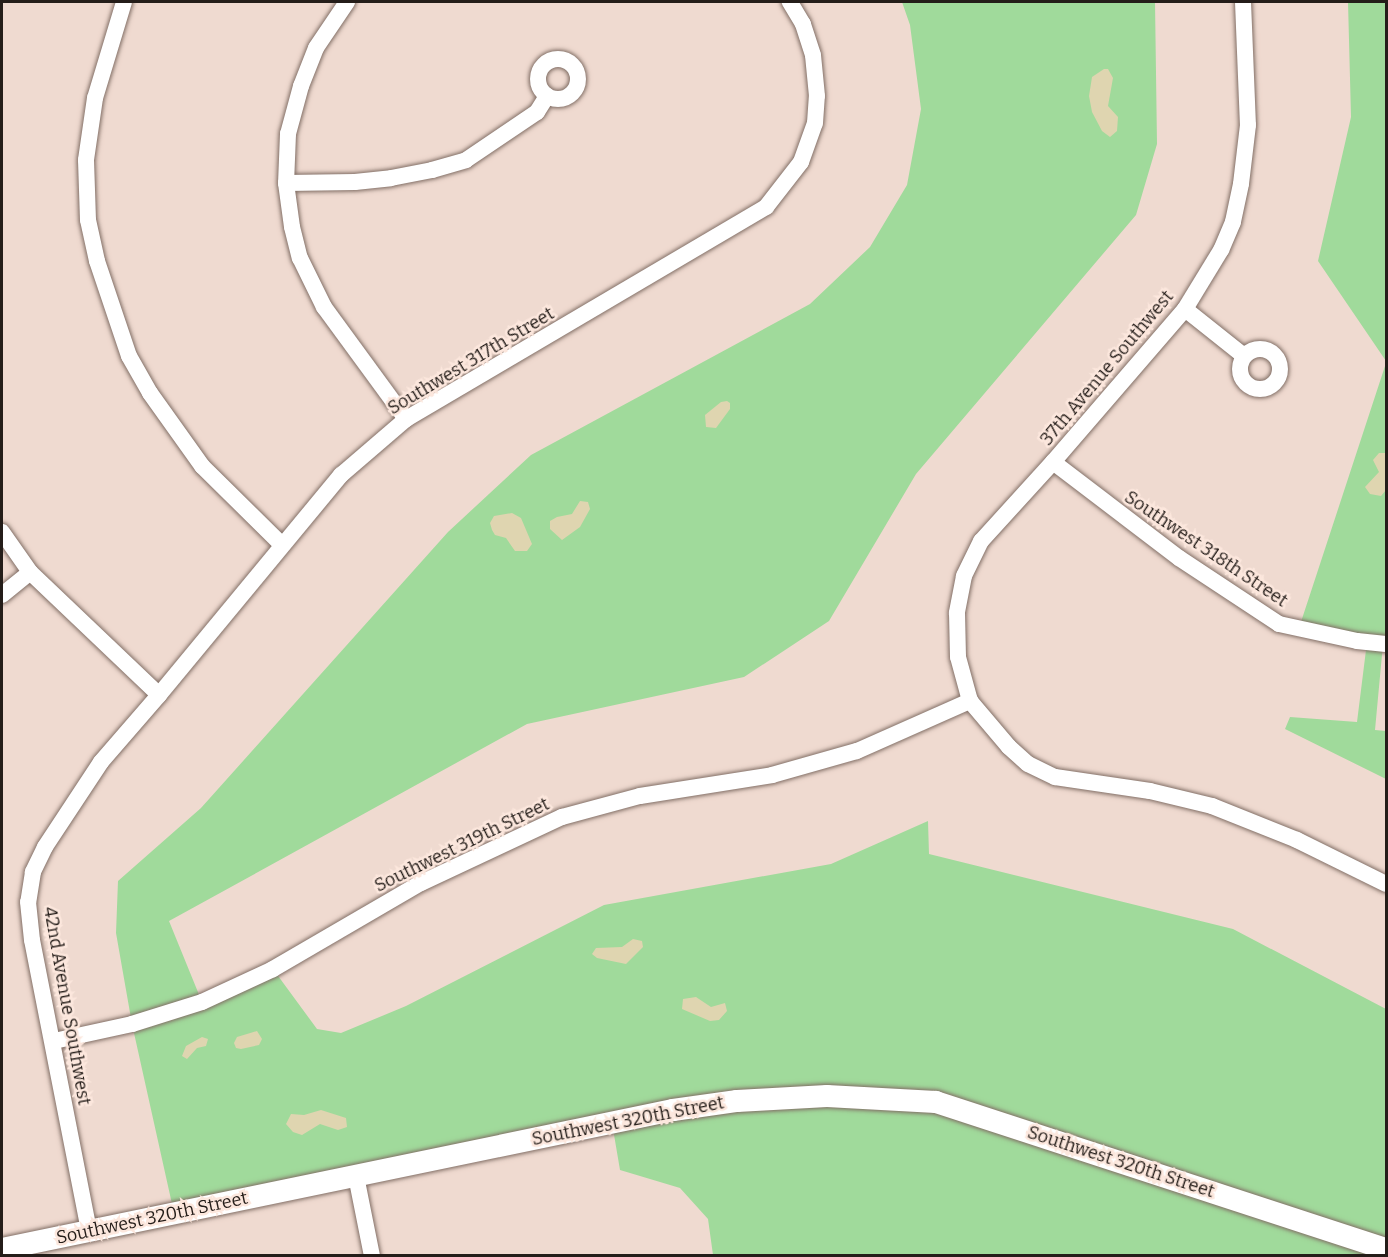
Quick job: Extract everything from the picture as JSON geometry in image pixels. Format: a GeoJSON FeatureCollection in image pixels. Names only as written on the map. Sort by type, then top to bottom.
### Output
{"type":"FeatureCollection","features":[{"type":"Feature","properties":{"kind":"main road","name":"Southwest 320th Street"},"geometry":{"type":"LineString","coordinates":[[2,1249],[673,1110],[737,1101],[827,1096],[936,1102],[1386,1249]]}},
{"type":"Feature","properties":{"kind":"street"},"geometry":{"type":"LineString","coordinates":[[123,2],[95,98],[86,160],[88,220],[97,261],[129,356],[150,393],[202,466],[281,544]]}},
{"type":"Feature","properties":{"kind":"street"},"geometry":{"type":"LineString","coordinates":[[347,2],[316,48],[301,86],[288,134],[286,183],[300,258],[324,306],[406,419]]}},
{"type":"Feature","properties":{"kind":"street","name":"Southwest 317th Street"},"geometry":{"type":"LineString","coordinates":[[159,695],[281,544],[341,475],[406,419],[766,207],[791,177],[809,146],[817,96],[813,55],[803,24],[790,2]]}},
{"type":"Feature","properties":{"kind":"street","name":"37th Avenue Southwest"},"geometry":{"type":"LineString","coordinates":[[970,701],[958,657],[957,613],[964,576],[981,541],[1053,462],[1185,309],[1225,241],[1233,222],[1241,184],[1248,125],[1243,2]]}},
{"type":"Feature","properties":{"kind":"street"},"geometry":{"type":"LineString","coordinates":[[286,183],[355,182],[391,178],[466,160],[537,112],[547,96]]}},
{"type":"Feature","properties":{"kind":"street"},"geometry":{"type":"LineString","coordinates":[[1185,309],[1244,356]]}},
{"type":"Feature","properties":{"kind":"street","name":"Southwest 318th Street"},"geometry":{"type":"LineString","coordinates":[[1053,462],[1179,558],[1279,624],[1357,641],[1386,644]]}},
{"type":"Feature","properties":{"kind":"street"},"geometry":{"type":"LineString","coordinates":[[2,532],[30,572],[159,695]]}},
{"type":"Feature","properties":{"kind":"street"},"geometry":{"type":"LineString","coordinates":[[2,595],[30,572]]}},
{"type":"Feature","properties":{"kind":"street","name":"42nd Avenue Southwest"},"geometry":{"type":"LineString","coordinates":[[88,1231],[54,1041],[32,940],[28,902],[33,872],[45,847],[101,762],[159,695]]}},
{"type":"Feature","properties":{"kind":"street"},"geometry":{"type":"LineString","coordinates":[[970,701],[1009,747],[1028,764],[1055,777],[1150,791],[1212,806],[1297,840],[1386,885]]}},
{"type":"Feature","properties":{"kind":"street","name":"Southwest 319th Street"},"geometry":{"type":"LineString","coordinates":[[54,1041],[132,1024],[202,1002],[273,969],[422,883],[562,817],[640,796],[783,772],[857,751],[970,701]]}},
{"type":"Feature","properties":{"kind":"street"},"geometry":{"type":"LineString","coordinates":[[356,1176],[372,1256]]}},
{"type":"Feature","properties":{"kind":"green space"},"geometry":{"type":"Polygon","coordinates":[[[902,2],[1155,2],[1157,144],[1136,215],[916,474],[829,621],[744,677],[527,724],[169,921],[202,1002],[273,969],[317,1029],[341,1033],[406,1006],[604,905],[831,864],[928,821],[929,854],[1233,929],[1386,1009],[1386,1255],[713,1255],[708,1219],[680,1188],[620,1170],[612,1123],[174,1213],[132,1024],[116,933],[118,881],[201,808],[448,532],[531,455],[810,304],[870,247],[907,185],[921,109],[910,25],[902,2]]]}},
{"type":"Feature","properties":{"kind":"green space"},"geometry":{"type":"Polygon","coordinates":[[[1348,2],[1386,2],[1386,361],[1318,261],[1351,117],[1348,2]]]}},
{"type":"Feature","properties":{"kind":"green space"},"geometry":{"type":"Polygon","coordinates":[[[1386,363],[1386,644],[1383,644],[1375,730],[1386,731],[1386,779],[1285,729],[1290,717],[1357,722],[1367,642],[1299,628],[1386,363]]]}},
{"type":"Feature","properties":{"kind":"sand"},"geometry":{"type":"Polygon","coordinates":[[[1108,69],[1113,78],[1108,106],[1118,117],[1117,131],[1110,137],[1102,131],[1092,112],[1089,96],[1092,77],[1108,69]]]}},
{"type":"Feature","properties":{"kind":"sand"},"geometry":{"type":"Polygon","coordinates":[[[721,402],[730,403],[730,409],[716,428],[706,427],[705,415],[721,402]]]}},
{"type":"Feature","properties":{"kind":"sand"},"geometry":{"type":"Polygon","coordinates":[[[1379,453],[1386,453],[1386,490],[1381,496],[1370,494],[1365,487],[1379,472],[1373,460],[1379,453]]]}},
{"type":"Feature","properties":{"kind":"sand"},"geometry":{"type":"Polygon","coordinates":[[[580,501],[588,502],[590,509],[580,527],[562,540],[550,529],[550,521],[572,514],[580,501]]]}},
{"type":"Feature","properties":{"kind":"sand"},"geometry":{"type":"Polygon","coordinates":[[[512,513],[521,518],[532,544],[527,551],[515,551],[506,538],[495,535],[492,530],[490,523],[494,516],[512,513]]]}},
{"type":"Feature","properties":{"kind":"sand"},"geometry":{"type":"Polygon","coordinates":[[[633,939],[642,941],[643,947],[626,964],[597,958],[592,954],[596,948],[622,947],[633,939]]]}},
{"type":"Feature","properties":{"kind":"sand"},"geometry":{"type":"Polygon","coordinates":[[[696,997],[711,1007],[725,1003],[727,1011],[719,1020],[710,1021],[682,1009],[683,999],[696,997]]]}},
{"type":"Feature","properties":{"kind":"sand"},"geometry":{"type":"Polygon","coordinates":[[[257,1031],[262,1039],[259,1045],[236,1048],[234,1043],[237,1037],[257,1031]]]}},
{"type":"Feature","properties":{"kind":"sand"},"geometry":{"type":"Polygon","coordinates":[[[202,1037],[208,1039],[206,1046],[197,1048],[187,1059],[182,1056],[186,1046],[202,1037]]]}},
{"type":"Feature","properties":{"kind":"sand"},"geometry":{"type":"Polygon","coordinates":[[[321,1110],[346,1118],[347,1127],[338,1130],[320,1124],[302,1135],[293,1132],[286,1124],[291,1114],[304,1115],[321,1110]]]}}]}
